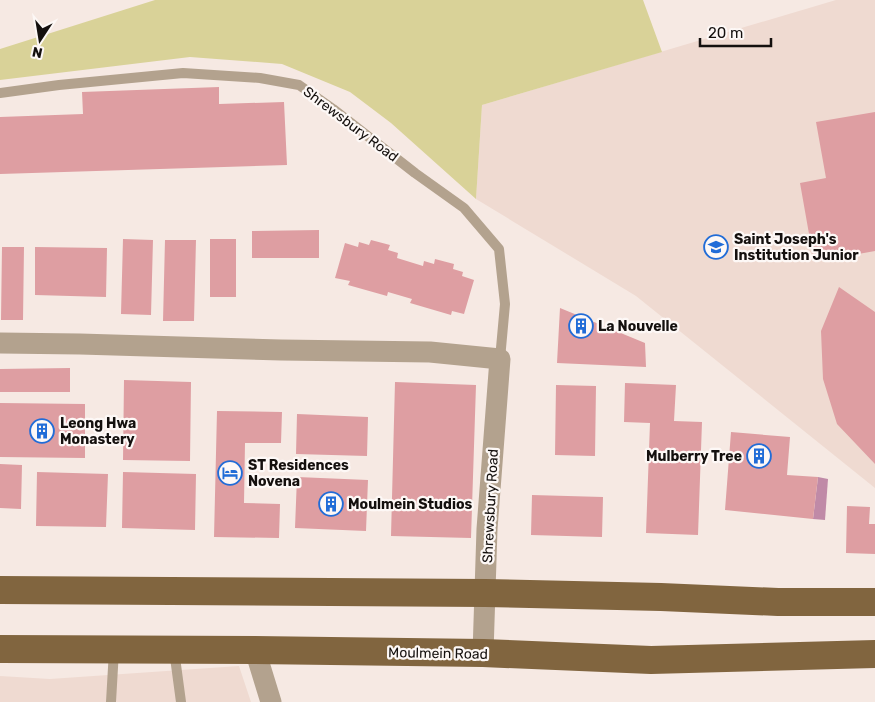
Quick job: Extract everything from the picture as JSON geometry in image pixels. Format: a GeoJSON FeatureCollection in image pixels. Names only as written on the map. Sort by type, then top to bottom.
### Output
{"type":"FeatureCollection","features":[{"type":"Feature","properties":{"kind":"main road"},"geometry":{"type":"LineString","coordinates":[[0,590],[485,593],[778,602],[875,602]]}},
{"type":"Feature","properties":{"kind":"main road","name":"Moulmein Road"},"geometry":{"type":"LineString","coordinates":[[0,649],[255,650],[482,654],[651,660],[875,654]]}},
{"type":"Feature","properties":{"kind":"main road"},"geometry":{"type":"LineString","coordinates":[[0,664],[43,649]]}},
{"type":"Feature","properties":{"kind":"street"},"geometry":{"type":"LineString","coordinates":[[0,343],[430,352],[500,359]]}},
{"type":"Feature","properties":{"kind":"street","name":"Shrewsbury Road"},"geometry":{"type":"LineString","coordinates":[[482,654],[487,529],[500,359]]}},
{"type":"Feature","properties":{"kind":"street"},"geometry":{"type":"LineString","coordinates":[[255,650],[271,702]]}},
{"type":"Feature","properties":{"kind":"lane","name":"Shrewsbury Road"},"geometry":{"type":"LineString","coordinates":[[0,93],[183,73],[260,78],[299,85],[464,208],[499,249],[505,304],[500,359]]}},
{"type":"Feature","properties":{"kind":"lane"},"geometry":{"type":"LineString","coordinates":[[112,702],[114,649]]}},
{"type":"Feature","properties":{"kind":"lane"},"geometry":{"type":"LineString","coordinates":[[174,649],[181,702]]}},
{"type":"Feature","properties":{"kind":"shaded area"},"geometry":{"type":"Polygon","coordinates":[[[155,0],[643,0],[662,52],[482,105],[476,199],[391,123],[350,92],[282,64],[190,57],[0,80],[0,49],[155,0]]]}},
{"type":"Feature","properties":{"kind":"shaded area","name":"Saint Joseph's Institution Junior"},"geometry":{"type":"Polygon","coordinates":[[[836,0],[875,0],[875,488],[636,296],[476,199],[482,105],[836,0]]]}},
{"type":"Feature","properties":{"kind":"shaded area"},"geometry":{"type":"Polygon","coordinates":[[[818,477],[828,479],[825,520],[813,519],[818,477]]]}},
{"type":"Feature","properties":{"kind":"shaded area"},"geometry":{"type":"Polygon","coordinates":[[[239,666],[251,702],[0,702],[0,676],[50,679],[239,666]]]}},
{"type":"Feature","properties":{"kind":"building"},"geometry":{"type":"Polygon","coordinates":[[[219,87],[219,104],[284,102],[287,165],[0,174],[0,117],[83,114],[82,92],[219,87]]]}},
{"type":"Feature","properties":{"kind":"building"},"geometry":{"type":"Polygon","coordinates":[[[875,112],[875,251],[814,262],[800,183],[826,178],[816,122],[875,112]]]}},
{"type":"Feature","properties":{"kind":"building"},"geometry":{"type":"Polygon","coordinates":[[[319,230],[319,258],[252,258],[252,231],[319,230]]]}},
{"type":"Feature","properties":{"kind":"building"},"geometry":{"type":"Polygon","coordinates":[[[123,239],[153,240],[151,315],[121,314],[123,239]]]}},
{"type":"Feature","properties":{"kind":"building"},"geometry":{"type":"Polygon","coordinates":[[[210,239],[236,239],[236,297],[210,297],[210,239]]]}},
{"type":"Feature","properties":{"kind":"building"},"geometry":{"type":"Polygon","coordinates":[[[165,240],[196,240],[194,321],[163,321],[165,240]]]}},
{"type":"Feature","properties":{"kind":"building"},"geometry":{"type":"Polygon","coordinates":[[[371,240],[390,245],[388,250],[398,253],[397,258],[423,266],[424,261],[434,264],[435,259],[454,264],[453,269],[463,272],[462,276],[474,280],[464,314],[452,311],[451,315],[410,303],[412,299],[388,292],[387,296],[348,285],[350,281],[335,278],[345,243],[358,247],[359,242],[369,245],[371,240]]]}},
{"type":"Feature","properties":{"kind":"building"},"geometry":{"type":"Polygon","coordinates":[[[2,247],[24,247],[23,320],[1,320],[2,247]]]}},
{"type":"Feature","properties":{"kind":"building"},"geometry":{"type":"Polygon","coordinates":[[[35,247],[107,248],[106,297],[35,295],[35,247]]]}},
{"type":"Feature","properties":{"kind":"building"},"geometry":{"type":"Polygon","coordinates":[[[839,287],[875,312],[875,464],[837,424],[823,379],[821,331],[839,287]]]}},
{"type":"Feature","properties":{"kind":"building","name":"La Nouvelle"},"geometry":{"type":"Polygon","coordinates":[[[560,308],[645,343],[646,367],[557,363],[560,308]]]}},
{"type":"Feature","properties":{"kind":"building"},"geometry":{"type":"Polygon","coordinates":[[[70,368],[70,392],[0,392],[0,369],[70,368]]]}},
{"type":"Feature","properties":{"kind":"building"},"geometry":{"type":"Polygon","coordinates":[[[124,380],[191,382],[190,461],[123,460],[124,380]]]}},
{"type":"Feature","properties":{"kind":"building"},"geometry":{"type":"Polygon","coordinates":[[[395,382],[476,385],[471,538],[391,536],[395,382]]]}},
{"type":"Feature","properties":{"kind":"building"},"geometry":{"type":"Polygon","coordinates":[[[625,383],[676,385],[674,421],[702,422],[698,535],[646,533],[650,423],[624,422],[625,383]]]}},
{"type":"Feature","properties":{"kind":"building"},"geometry":{"type":"Polygon","coordinates":[[[556,385],[596,386],[595,456],[555,455],[556,385]]]}},
{"type":"Feature","properties":{"kind":"building","name":"Leong Hwa Monastery"},"geometry":{"type":"Polygon","coordinates":[[[0,403],[85,404],[85,458],[0,457],[0,403]]]}},
{"type":"Feature","properties":{"kind":"building","name":"ST Residences Novena"},"geometry":{"type":"Polygon","coordinates":[[[217,411],[282,412],[281,443],[245,443],[244,503],[280,504],[279,538],[214,537],[217,411]]]}},
{"type":"Feature","properties":{"kind":"building"},"geometry":{"type":"Polygon","coordinates":[[[297,414],[368,417],[367,456],[296,454],[297,414]]]}},
{"type":"Feature","properties":{"kind":"building","name":"Mulberry Tree"},"geometry":{"type":"Polygon","coordinates":[[[731,432],[790,437],[787,475],[818,477],[813,519],[725,510],[731,432]]]}},
{"type":"Feature","properties":{"kind":"building"},"geometry":{"type":"Polygon","coordinates":[[[0,464],[22,465],[21,509],[0,508],[0,464]]]}},
{"type":"Feature","properties":{"kind":"building"},"geometry":{"type":"Polygon","coordinates":[[[37,472],[108,474],[106,527],[36,526],[37,472]]]}},
{"type":"Feature","properties":{"kind":"building"},"geometry":{"type":"Polygon","coordinates":[[[123,472],[196,474],[195,530],[122,528],[123,472]]]}},
{"type":"Feature","properties":{"kind":"building","name":"Moulmein Studios"},"geometry":{"type":"Polygon","coordinates":[[[297,477],[368,480],[366,531],[295,528],[297,477]]]}},
{"type":"Feature","properties":{"kind":"building"},"geometry":{"type":"Polygon","coordinates":[[[532,495],[603,497],[602,537],[531,535],[532,495]]]}},
{"type":"Feature","properties":{"kind":"building"},"geometry":{"type":"Polygon","coordinates":[[[847,506],[870,507],[869,524],[875,524],[875,554],[846,553],[847,506]]]}},
{"type":"Feature","properties":{"kind":"place","name":"Saint Joseph's Institution Junior"},"geometry":{"type":"Point","coordinates":[716,247]}},
{"type":"Feature","properties":{"kind":"place","name":"La Nouvelle"},"geometry":{"type":"Point","coordinates":[581,326]}},
{"type":"Feature","properties":{"kind":"place","name":"Leong Hwa Monastery"},"geometry":{"type":"Point","coordinates":[42,431]}},
{"type":"Feature","properties":{"kind":"place","name":"Mulberry Tree"},"geometry":{"type":"Point","coordinates":[759,456]}},
{"type":"Feature","properties":{"kind":"place","name":"ST Residences Novena"},"geometry":{"type":"Point","coordinates":[230,473]}},
{"type":"Feature","properties":{"kind":"place","name":"Moulmein Studios"},"geometry":{"type":"Point","coordinates":[331,504]}}]}
